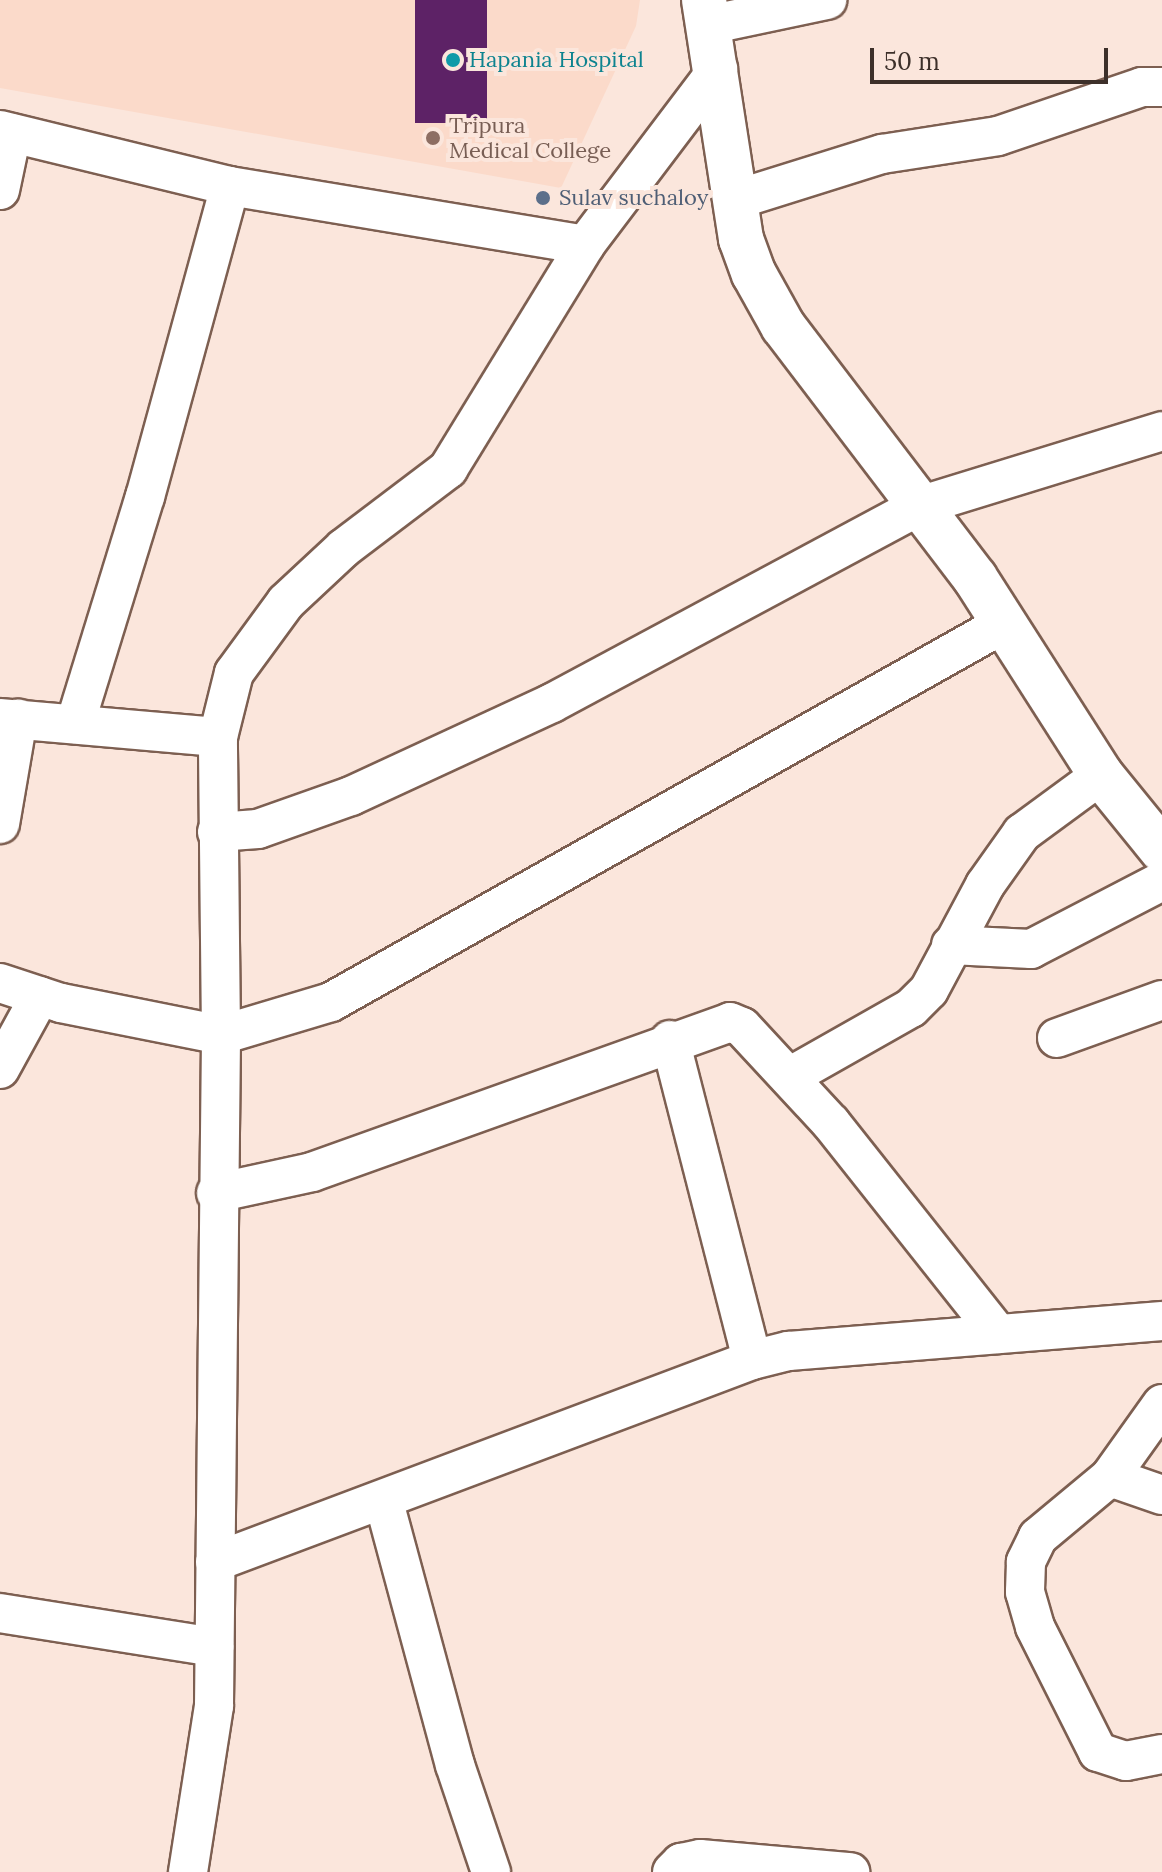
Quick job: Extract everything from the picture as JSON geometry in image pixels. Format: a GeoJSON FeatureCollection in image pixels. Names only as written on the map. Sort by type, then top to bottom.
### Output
{"type":"FeatureCollection","features":[{"type":"Feature","properties":{"kind":"street"},"geometry":{"type":"LineString","coordinates":[[827,0],[706,12],[718,69],[741,239],[754,274],[783,326],[922,505],[1005,623],[1101,775],[1162,850]]}},
{"type":"Feature","properties":{"kind":"street"},"geometry":{"type":"LineString","coordinates":[[188,1872],[214,1706],[216,1193],[221,1035],[218,737],[234,673],[286,602],[344,548],[448,469],[585,245],[718,69]]}},
{"type":"Feature","properties":{"kind":"street"},"geometry":{"type":"LineString","coordinates":[[738,199],[882,154],[998,136],[1142,87],[1162,87]]}},
{"type":"Feature","properties":{"kind":"street"},"geometry":{"type":"LineString","coordinates":[[0,190],[6,131],[230,186],[585,245]]}},
{"type":"Feature","properties":{"kind":"street"},"geometry":{"type":"LineString","coordinates":[[75,724],[157,455],[230,186]]}},
{"type":"Feature","properties":{"kind":"street"},"geometry":{"type":"LineString","coordinates":[[217,832],[258,829],[378,784],[634,661],[922,505],[1162,431]]}},
{"type":"Feature","properties":{"kind":"street"},"geometry":{"type":"LineString","coordinates":[[0,983],[40,996],[221,1035],[290,1017],[362,986],[1005,623]]}},
{"type":"Feature","properties":{"kind":"street"},"geometry":{"type":"LineString","coordinates":[[0,824],[9,719],[218,737]]}},
{"type":"Feature","properties":{"kind":"street"},"geometry":{"type":"LineString","coordinates":[[789,1077],[911,1008],[929,990],[951,945],[1022,833],[1101,775]]}},
{"type":"Feature","properties":{"kind":"street"},"geometry":{"type":"LineString","coordinates":[[951,945],[1031,949],[1162,881]]}},
{"type":"Feature","properties":{"kind":"street"},"geometry":{"type":"LineString","coordinates":[[0,1069],[40,996]]}},
{"type":"Feature","properties":{"kind":"street"},"geometry":{"type":"LineString","coordinates":[[1057,1038],[1162,1000]]}},
{"type":"Feature","properties":{"kind":"street"},"geometry":{"type":"LineString","coordinates":[[216,1193],[312,1172],[670,1040],[730,1022],[742,1027],[789,1077],[998,1334]]}},
{"type":"Feature","properties":{"kind":"street"},"geometry":{"type":"LineString","coordinates":[[670,1040],[752,1360]]}},
{"type":"Feature","properties":{"kind":"street"},"geometry":{"type":"LineString","coordinates":[[215,1562],[384,1502],[752,1360],[789,1351],[1162,1321]]}},
{"type":"Feature","properties":{"kind":"street"},"geometry":{"type":"LineString","coordinates":[[1162,1404],[1110,1477],[1038,1537],[1026,1562],[1025,1592],[1035,1627],[1098,1752],[1126,1761],[1162,1754]]}},
{"type":"Feature","properties":{"kind":"street"},"geometry":{"type":"LineString","coordinates":[[1110,1477],[1162,1495]]}},
{"type":"Feature","properties":{"kind":"street"},"geometry":{"type":"LineString","coordinates":[[384,1502],[455,1765],[491,1872]]}},
{"type":"Feature","properties":{"kind":"street"},"geometry":{"type":"LineString","coordinates":[[0,1613],[214,1647]]}},
{"type":"Feature","properties":{"kind":"street"},"geometry":{"type":"LineString","coordinates":[[672,1872],[681,1863],[700,1859],[830,1870]]}},
{"type":"Feature","properties":{"kind":"shaded area","name":"Tripura Medical College"},"geometry":{"type":"Polygon","coordinates":[[[0,0],[640,0],[636,26],[561,188],[0,88],[0,0]]]}},
{"type":"Feature","properties":{"kind":"building","name":"Hapania Hospital"},"geometry":{"type":"Polygon","coordinates":[[[415,0],[487,0],[487,123],[415,123],[415,0]]]}},
{"type":"Feature","properties":{"kind":"place","name":"Hapania Hospital"},"geometry":{"type":"Point","coordinates":[453,60]}},
{"type":"Feature","properties":{"kind":"place","name":"Tripura Medical College"},"geometry":{"type":"Point","coordinates":[433,138]}},
{"type":"Feature","properties":{"kind":"place","name":"Sulav suchaloy"},"geometry":{"type":"Point","coordinates":[543,198]}}]}
